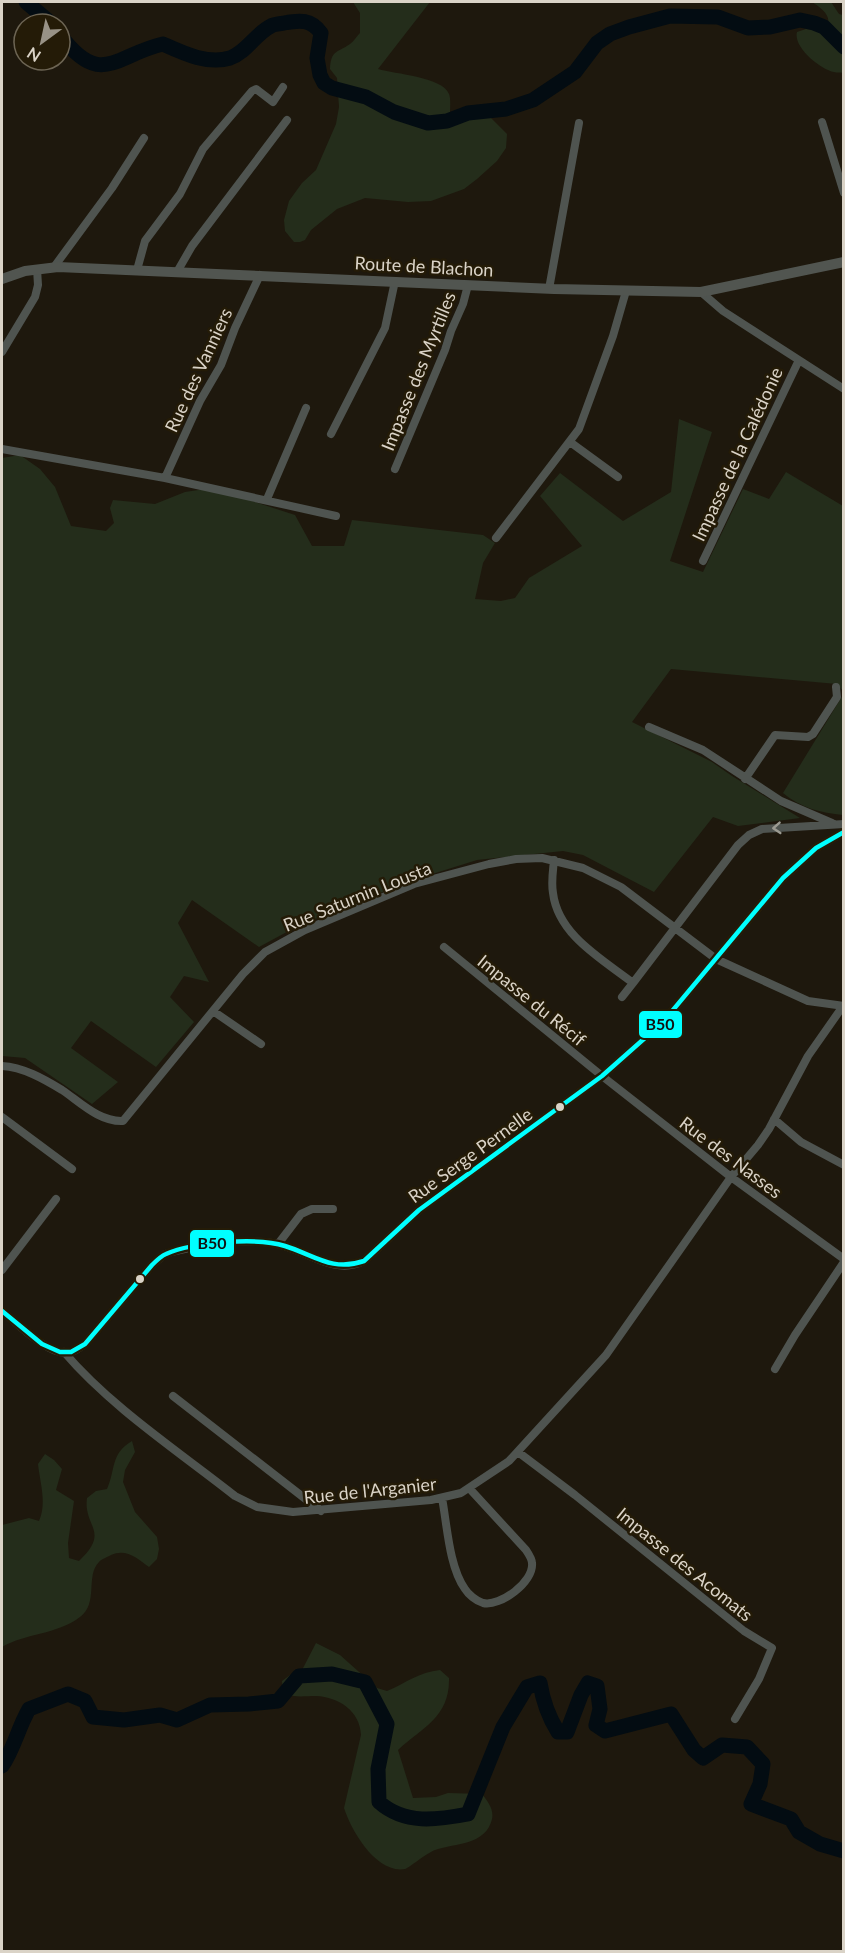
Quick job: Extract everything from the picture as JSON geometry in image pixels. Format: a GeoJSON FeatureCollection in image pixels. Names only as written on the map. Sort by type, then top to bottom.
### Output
{"type":"FeatureCollection","features":[{"type":"Feature","properties":{"kind":"street"},"geometry":{"type":"LineString","coordinates":[[137,270],[145,241],[180,194],[203,149],[252,92],[256,89],[273,102],[283,87]]}},
{"type":"Feature","properties":{"kind":"street"},"geometry":{"type":"LineString","coordinates":[[177,272],[192,246],[287,120]]}},
{"type":"Feature","properties":{"kind":"street"},"geometry":{"type":"LineString","coordinates":[[822,122],[843,193]]}},
{"type":"Feature","properties":{"kind":"street"},"geometry":{"type":"LineString","coordinates":[[549,289],[579,123]]}},
{"type":"Feature","properties":{"kind":"street"},"geometry":{"type":"LineString","coordinates":[[54,267],[112,188],[144,138]]}},
{"type":"Feature","properties":{"kind":"street","name":"Route de Blachon"},"geometry":{"type":"LineString","coordinates":[[2,279],[37,269],[54,267],[549,289],[701,292],[843,262]]}},
{"type":"Feature","properties":{"kind":"street"},"geometry":{"type":"LineString","coordinates":[[2,352],[35,297],[38,285],[37,269]]}},
{"type":"Feature","properties":{"kind":"street","name":"Rue des Vanniers"},"geometry":{"type":"LineString","coordinates":[[165,478],[192,417],[221,365],[235,328],[260,275]]}},
{"type":"Feature","properties":{"kind":"street"},"geometry":{"type":"LineString","coordinates":[[331,434],[385,328],[395,281]]}},
{"type":"Feature","properties":{"kind":"street","name":"Impasse des Myrtilles"},"geometry":{"type":"LineString","coordinates":[[395,469],[447,345],[468,285]]}},
{"type":"Feature","properties":{"kind":"street"},"geometry":{"type":"LineString","coordinates":[[496,538],[570,442],[588,409],[627,291]]}},
{"type":"Feature","properties":{"kind":"street"},"geometry":{"type":"LineString","coordinates":[[701,292],[723,311],[843,389]]}},
{"type":"Feature","properties":{"kind":"street","name":"Impasse de la Calédonie"},"geometry":{"type":"LineString","coordinates":[[703,561],[799,360]]}},
{"type":"Feature","properties":{"kind":"street"},"geometry":{"type":"LineString","coordinates":[[267,499],[306,408]]}},
{"type":"Feature","properties":{"kind":"street"},"geometry":{"type":"LineString","coordinates":[[570,442],[618,477]]}},
{"type":"Feature","properties":{"kind":"street"},"geometry":{"type":"LineString","coordinates":[[2,449],[165,478],[336,516]]}},
{"type":"Feature","properties":{"kind":"street"},"geometry":{"type":"LineString","coordinates":[[746,779],[775,735],[808,737],[813,734],[837,697],[836,687]]}},
{"type":"Feature","properties":{"kind":"street"},"geometry":{"type":"LineString","coordinates":[[649,727],[703,750],[781,801],[840,824]]}},
{"type":"Feature","properties":{"kind":"street"},"geometry":{"type":"LineString","coordinates":[[622,997],[748,835],[771,828],[840,824]]}},
{"type":"Feature","properties":{"kind":"street","name":"Rue Serge Pernelle"},"geometry":{"type":"LineString","coordinates":[[64,1352],[75,1351],[85,1344],[127,1292],[165,1254],[223,1243],[278,1244],[337,1265],[354,1264],[364,1260],[433,1198],[602,1076],[654,1031],[796,865],[816,848],[843,832]]}},
{"type":"Feature","properties":{"kind":"street","name":"Rue Saturnin Lousta"},"geometry":{"type":"LineString","coordinates":[[2,1066],[9,1066],[38,1077],[108,1120],[123,1121],[243,974],[265,952],[305,930],[414,884],[489,864],[532,858],[554,860],[583,868],[612,881],[716,959],[808,1001],[843,1006]]}},
{"type":"Feature","properties":{"kind":"street"},"geometry":{"type":"LineString","coordinates":[[554,860],[553,894],[556,907],[565,925],[584,945],[633,983]]}},
{"type":"Feature","properties":{"kind":"street","name":"Impasse du Récif"},"geometry":{"type":"LineString","coordinates":[[444,947],[602,1076]]}},
{"type":"Feature","properties":{"kind":"street","name":"Rue de l'Arganier"},"geometry":{"type":"LineString","coordinates":[[64,1352],[78,1369],[113,1401],[243,1501],[258,1508],[279,1511],[321,1511],[442,1498],[460,1493],[500,1468],[518,1452],[606,1355],[731,1177],[758,1145],[808,1056],[843,1006]]}},
{"type":"Feature","properties":{"kind":"street"},"geometry":{"type":"LineString","coordinates":[[213,1011],[261,1044]]}},
{"type":"Feature","properties":{"kind":"street","name":"Rue des Nasses"},"geometry":{"type":"LineString","coordinates":[[602,1076],[843,1261]]}},
{"type":"Feature","properties":{"kind":"street"},"geometry":{"type":"LineString","coordinates":[[2,1118],[72,1169]]}},
{"type":"Feature","properties":{"kind":"street"},"geometry":{"type":"LineString","coordinates":[[774,1119],[801,1142],[843,1165]]}},
{"type":"Feature","properties":{"kind":"street"},"geometry":{"type":"LineString","coordinates":[[2,1270],[56,1199]]}},
{"type":"Feature","properties":{"kind":"street"},"geometry":{"type":"LineString","coordinates":[[278,1244],[301,1214],[312,1209],[333,1209]]}},
{"type":"Feature","properties":{"kind":"street"},"geometry":{"type":"LineString","coordinates":[[776,1369],[843,1261]]}},
{"type":"Feature","properties":{"kind":"street"},"geometry":{"type":"LineString","coordinates":[[2,1311],[46,1346],[64,1352]]}},
{"type":"Feature","properties":{"kind":"street"},"geometry":{"type":"LineString","coordinates":[[173,1396],[321,1511]]}},
{"type":"Feature","properties":{"kind":"street","name":"Impasse des Acomats"},"geometry":{"type":"LineString","coordinates":[[518,1452],[744,1631],[772,1648],[759,1679],[735,1719]]}},
{"type":"Feature","properties":{"kind":"street"},"geometry":{"type":"LineString","coordinates":[[442,1498],[455,1567],[464,1588],[482,1603],[495,1603],[522,1585],[529,1575],[532,1562],[526,1550],[469,1488]]}},
{"type":"Feature","properties":{"kind":"green space"},"geometry":{"type":"Polygon","coordinates":[[[353,2],[430,2],[378,69],[418,77],[445,88],[449,94],[450,113],[459,120],[470,117],[490,117],[507,134],[506,148],[497,161],[464,189],[431,201],[408,202],[365,198],[337,209],[311,230],[305,240],[294,242],[285,231],[284,220],[289,201],[302,183],[316,170],[336,124],[339,107],[337,78],[330,69],[333,55],[350,44],[360,33],[360,13],[353,2]]]}},
{"type":"Feature","properties":{"kind":"green space"},"geometry":{"type":"Polygon","coordinates":[[[812,2],[831,2],[839,14],[843,15],[843,73],[822,67],[799,44],[797,32],[806,29],[824,31],[827,26],[826,14],[812,2]]]}},
{"type":"Feature","properties":{"kind":"green space"},"geometry":{"type":"Polygon","coordinates":[[[679,419],[712,432],[670,561],[703,572],[743,489],[769,499],[786,472],[843,506],[843,691],[837,684],[671,669],[632,722],[712,762],[800,818],[738,826],[713,817],[654,892],[583,855],[563,851],[477,860],[369,897],[296,927],[259,947],[192,900],[178,923],[209,982],[184,976],[170,997],[194,1022],[156,1067],[91,1021],[71,1048],[118,1082],[92,1104],[25,1058],[2,1056],[2,458],[20,455],[40,469],[55,487],[71,526],[106,531],[114,523],[110,508],[113,500],[155,504],[185,492],[205,489],[224,492],[295,515],[312,546],[344,546],[352,520],[483,535],[495,543],[483,563],[475,599],[501,601],[515,598],[529,578],[582,546],[540,496],[560,473],[623,521],[671,492],[679,419]]]}},
{"type":"Feature","properties":{"kind":"green space"},"geometry":{"type":"Polygon","coordinates":[[[843,695],[843,815],[812,809],[783,793],[843,695]]]}},
{"type":"Feature","properties":{"kind":"green space"},"geometry":{"type":"Polygon","coordinates":[[[132,1441],[135,1452],[125,1470],[123,1482],[135,1512],[157,1537],[159,1549],[157,1559],[149,1567],[126,1553],[116,1553],[103,1559],[95,1568],[89,1604],[80,1617],[51,1631],[11,1642],[2,1647],[2,1525],[29,1518],[39,1521],[43,1500],[38,1464],[45,1454],[62,1469],[56,1490],[74,1501],[68,1543],[69,1558],[79,1561],[88,1551],[95,1536],[87,1508],[87,1498],[96,1491],[107,1489],[120,1451],[132,1441]]]}},
{"type":"Feature","properties":{"kind":"green space"},"geometry":{"type":"Polygon","coordinates":[[[316,1643],[340,1655],[377,1688],[387,1691],[432,1671],[440,1670],[449,1678],[448,1691],[440,1712],[398,1750],[413,1798],[436,1797],[448,1793],[482,1794],[492,1812],[489,1828],[484,1834],[469,1842],[435,1850],[405,1869],[394,1869],[384,1865],[366,1849],[352,1828],[344,1808],[361,1735],[357,1719],[347,1707],[333,1699],[283,1693],[282,1681],[290,1675],[301,1672],[316,1643]]]}},
{"type":"Feature","properties":{"kind":"waterway"},"geometry":{"type":"LineString","coordinates":[[26,2],[38,12]]}},
{"type":"Feature","properties":{"kind":"waterway"},"geometry":{"type":"LineString","coordinates":[[72,49],[87,61],[98,64],[109,64],[163,44],[196,57],[222,60],[236,55],[272,25],[295,21],[305,22],[313,25],[321,33],[317,58],[324,83],[332,88],[366,97],[394,112],[428,123],[447,121],[468,113],[506,109],[533,100],[575,72],[597,43],[610,34],[670,16],[718,17],[748,28],[770,27],[800,20],[824,27],[844,47]]}},
{"type":"Feature","properties":{"kind":"waterway"},"geometry":{"type":"LineString","coordinates":[[2,1766],[29,1709],[68,1694],[85,1701],[93,1717],[124,1720],[160,1715],[177,1720],[210,1705],[278,1701],[299,1676],[332,1674],[365,1682],[387,1724],[378,1769],[379,1802],[389,1809],[410,1817],[445,1818],[468,1814],[503,1727],[527,1687],[540,1683],[546,1709],[554,1726],[558,1732],[567,1732],[588,1683],[597,1686],[600,1709],[596,1725],[605,1731],[671,1714],[694,1750],[703,1758],[722,1745],[747,1747],[763,1764],[760,1784],[751,1804],[791,1819],[799,1832],[820,1844],[844,1851]]}},
{"type":"Feature","properties":{"kind":"transit line","name":"B50"},"geometry":{"type":"LineString","coordinates":[[2,1311],[42,1344],[60,1352],[71,1352],[85,1344],[155,1262],[164,1255],[178,1250],[192,1246],[242,1241],[273,1243],[323,1261],[342,1265],[364,1261],[419,1210],[602,1076],[663,1022],[783,878],[816,848],[844,832]]}}]}
